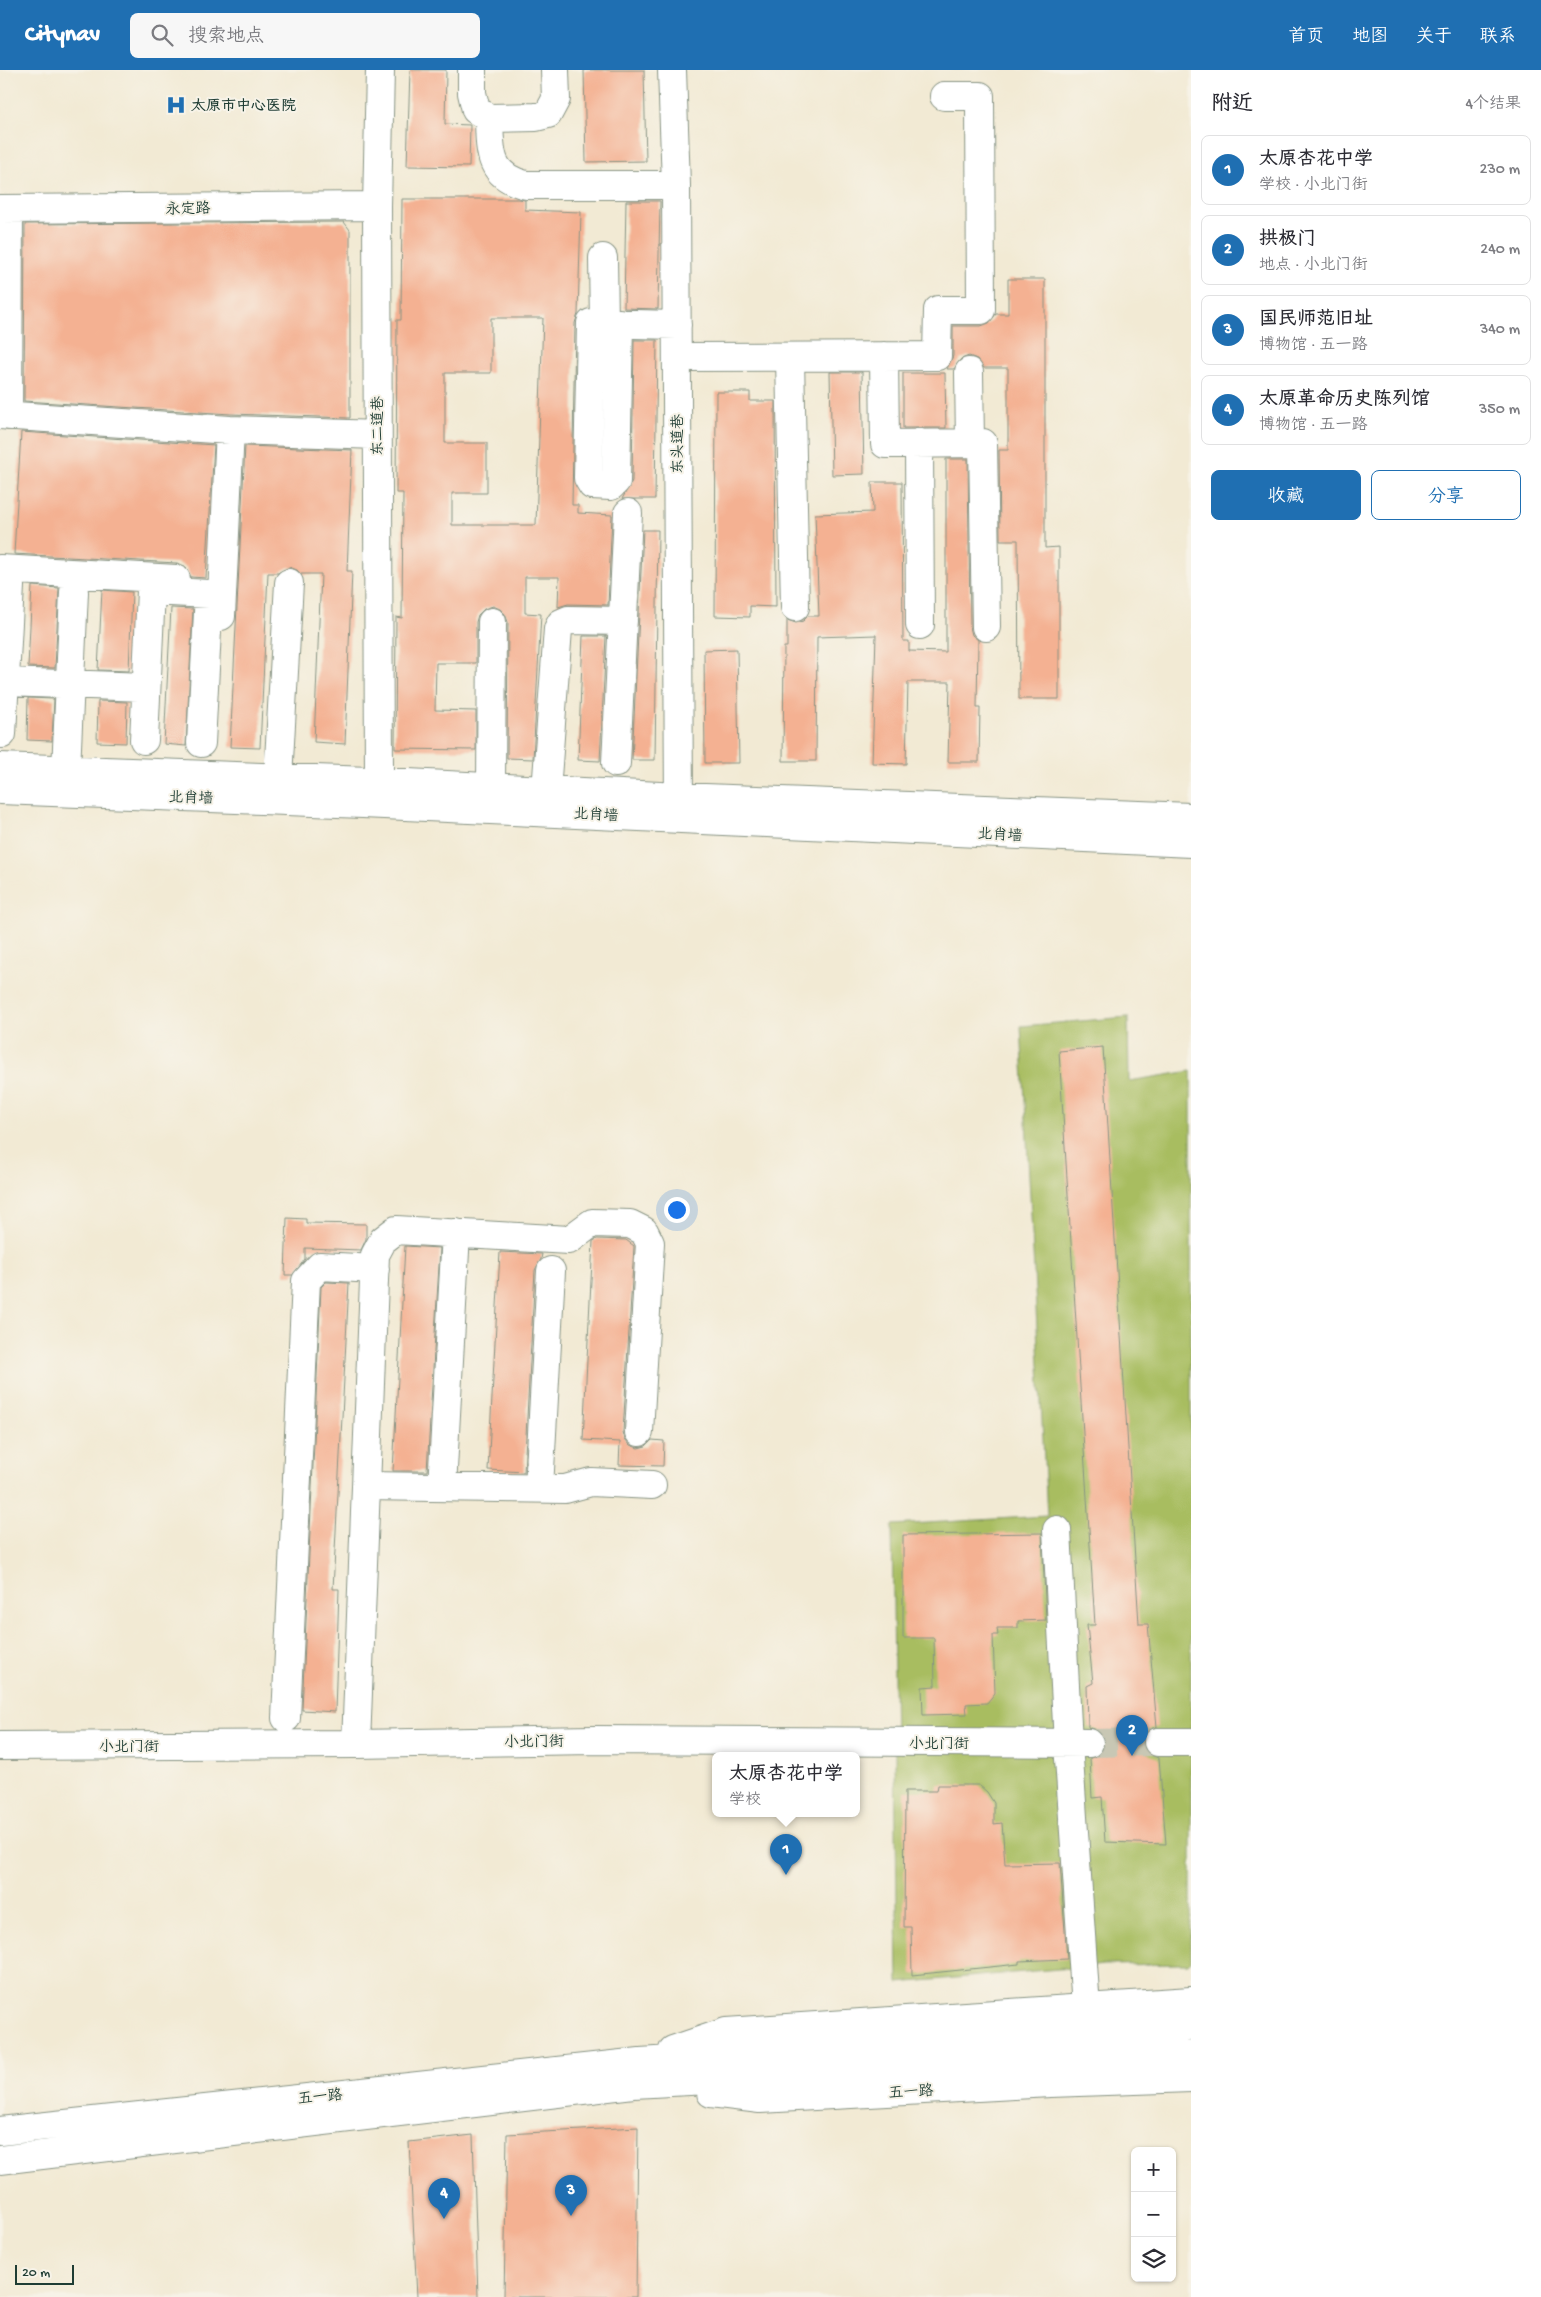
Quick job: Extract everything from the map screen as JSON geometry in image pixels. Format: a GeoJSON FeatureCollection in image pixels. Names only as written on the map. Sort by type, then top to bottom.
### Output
{"type":"FeatureCollection","features":[{"type":"Feature","properties":{"kind":"street","name":"东二道巷"},"geometry":{"type":"LineString","coordinates":[[370,70],[374,781]]}},
{"type":"Feature","properties":{"kind":"street","name":"东二道巷"},"geometry":{"type":"LineString","coordinates":[[372,206],[380,70]]}},
{"type":"Feature","properties":{"kind":"street"},"geometry":{"type":"LineString","coordinates":[[472,70],[472,93],[476,110],[489,118],[536,117],[548,114],[556,99],[555,70]]}},
{"type":"Feature","properties":{"kind":"street","name":"东头道巷"},"geometry":{"type":"LineString","coordinates":[[672,70],[676,185],[678,808]]}},
{"type":"Feature","properties":{"kind":"street"},"geometry":{"type":"LineString","coordinates":[[677,357],[937,356],[938,310],[981,310],[980,96],[944,96]]}},
{"type":"Feature","properties":{"kind":"street"},"geometry":{"type":"LineString","coordinates":[[489,118],[490,154],[499,171],[512,182],[526,185],[676,185]]}},
{"type":"Feature","properties":{"kind":"street","name":"永定路"},"geometry":{"type":"LineString","coordinates":[[5,209],[372,206]]}},
{"type":"Feature","properties":{"kind":"street"},"geometry":{"type":"LineString","coordinates":[[5,209],[4,416],[230,430],[372,435]]}},
{"type":"Feature","properties":{"kind":"street"},"geometry":{"type":"LineString","coordinates":[[603,258],[611,323],[616,481],[611,486],[592,486],[588,478],[591,322],[611,323],[677,325]]}},
{"type":"Feature","properties":{"kind":"street"},"geometry":{"type":"LineString","coordinates":[[884,356],[885,444],[983,443],[986,627]]}},
{"type":"Feature","properties":{"kind":"street"},"geometry":{"type":"LineString","coordinates":[[790,357],[795,607]]}},
{"type":"Feature","properties":{"kind":"street"},"geometry":{"type":"LineString","coordinates":[[969,372],[970,443]]}},
{"type":"Feature","properties":{"kind":"street"},"geometry":{"type":"LineString","coordinates":[[215,775],[230,430]]}},
{"type":"Feature","properties":{"kind":"street"},"geometry":{"type":"LineString","coordinates":[[919,443],[920,626]]}},
{"type":"Feature","properties":{"kind":"street"},"geometry":{"type":"LineString","coordinates":[[616,763],[628,513]]}},
{"type":"Feature","properties":{"kind":"street"},"geometry":{"type":"LineString","coordinates":[[2,734],[5,682],[5,578],[222,582]]}},
{"type":"Feature","properties":{"kind":"street"},"geometry":{"type":"LineString","coordinates":[[278,778],[289,583]]}},
{"type":"Feature","properties":{"kind":"street"},"geometry":{"type":"LineString","coordinates":[[144,740],[151,591],[209,594],[201,743]]}},
{"type":"Feature","properties":{"kind":"street"},"geometry":{"type":"LineString","coordinates":[[66,770],[74,592]]}},
{"type":"Feature","properties":{"kind":"street"},"geometry":{"type":"LineString","coordinates":[[546,791],[558,629],[561,623],[568,620],[623,621]]}},
{"type":"Feature","properties":{"kind":"street"},"geometry":{"type":"LineString","coordinates":[[491,788],[492,622]]}},
{"type":"Feature","properties":{"kind":"street"},"geometry":{"type":"LineString","coordinates":[[5,682],[146,688]]}},
{"type":"Feature","properties":{"kind":"street"},"geometry":{"type":"LineString","coordinates":[[0,767],[374,781],[546,791],[678,808],[1191,817]]}},
{"type":"Feature","properties":{"kind":"street","name":"北肖墙"},"geometry":{"type":"LineString","coordinates":[[0,790],[678,808],[1191,843]]}},
{"type":"Feature","properties":{"kind":"street"},"geometry":{"type":"LineString","coordinates":[[356,1744],[375,1269],[376,1255],[383,1240],[396,1230],[569,1240],[592,1223],[630,1224],[644,1231],[650,1242],[639,1432]]}},
{"type":"Feature","properties":{"kind":"street"},"geometry":{"type":"LineString","coordinates":[[442,1487],[456,1234]]}},
{"type":"Feature","properties":{"kind":"street"},"geometry":{"type":"LineString","coordinates":[[286,1718],[306,1281],[320,1266],[375,1269]]}},
{"type":"Feature","properties":{"kind":"street"},"geometry":{"type":"LineString","coordinates":[[539,1488],[552,1271]]}},
{"type":"Feature","properties":{"kind":"street"},"geometry":{"type":"LineString","coordinates":[[366,1486],[566,1489],[591,1482],[652,1485]]}},
{"type":"Feature","properties":{"kind":"street"},"geometry":{"type":"LineString","coordinates":[[1057,1530],[1079,1743],[1086,2008]]}},
{"type":"Feature","properties":{"kind":"street","name":"小北门街"},"geometry":{"type":"LineString","coordinates":[[0,1746],[356,1744],[594,1740],[1079,1743]]}},
{"type":"Feature","properties":{"kind":"street"},"geometry":{"type":"LineString","coordinates":[[1158,1742],[1191,1742]]}},
{"type":"Feature","properties":{"kind":"street","name":"五一路"},"geometry":{"type":"LineString","coordinates":[[636,2073],[726,2032],[1086,2008],[1190,2014]]}},
{"type":"Feature","properties":{"kind":"street","name":"五一路"},"geometry":{"type":"LineString","coordinates":[[0,2131],[636,2073],[1190,2014]]}},
{"type":"Feature","properties":{"kind":"street","name":"五一路"},"geometry":{"type":"LineString","coordinates":[[0,2160],[636,2073],[1190,2067]]}},
{"type":"Feature","properties":{"kind":"green space"},"geometry":{"type":"Polygon","coordinates":[[[1128,1017],[1129,1081],[1191,1071],[1191,1961],[1188,1964],[1105,1965],[898,1983],[892,1525],[1047,1516],[1021,1026],[1128,1017]]]}},
{"type":"Feature","properties":{"kind":"building"},"geometry":{"type":"Polygon","coordinates":[[[410,70],[446,70],[445,124],[470,125],[469,167],[407,166],[410,70]]]}},
{"type":"Feature","properties":{"kind":"building"},"geometry":{"type":"Polygon","coordinates":[[[584,70],[644,70],[646,161],[586,162],[584,70]]]}},
{"type":"Feature","properties":{"kind":"building"},"geometry":{"type":"Polygon","coordinates":[[[402,199],[519,199],[525,200],[525,210],[581,212],[578,314],[575,323],[572,505],[578,505],[578,513],[612,515],[608,605],[568,604],[558,607],[559,577],[525,577],[525,613],[541,614],[533,759],[507,758],[508,622],[505,614],[493,606],[484,609],[478,615],[476,622],[476,663],[436,663],[435,710],[476,711],[476,750],[395,749],[396,617],[402,618],[403,493],[396,493],[397,320],[401,320],[402,199]],[[491,318],[491,373],[445,373],[445,443],[487,443],[487,493],[452,493],[452,525],[536,525],[543,318],[491,318]]]}},
{"type":"Feature","properties":{"kind":"building"},"geometry":{"type":"Polygon","coordinates":[[[626,201],[660,201],[658,309],[624,308],[626,201]]]}},
{"type":"Feature","properties":{"kind":"building"},"geometry":{"type":"Polygon","coordinates":[[[344,222],[350,230],[350,418],[231,414],[24,401],[25,224],[344,222]]]}},
{"type":"Feature","properties":{"kind":"building"},"geometry":{"type":"Polygon","coordinates":[[[1008,279],[1045,279],[1045,548],[1059,547],[1059,699],[1019,699],[1018,540],[1000,540],[999,450],[1008,450],[1008,368],[984,368],[977,359],[969,356],[961,359],[954,369],[947,369],[953,356],[953,326],[981,326],[989,323],[996,314],[1008,314],[1008,279]]]}},
{"type":"Feature","properties":{"kind":"building"},"geometry":{"type":"Polygon","coordinates":[[[634,340],[657,340],[655,499],[622,499],[632,481],[634,340]]]}},
{"type":"Feature","properties":{"kind":"building"},"geometry":{"type":"Polygon","coordinates":[[[830,372],[862,372],[864,474],[832,475],[830,372]]]}},
{"type":"Feature","properties":{"kind":"building"},"geometry":{"type":"Polygon","coordinates":[[[903,373],[945,373],[946,428],[903,428],[903,373]]]}},
{"type":"Feature","properties":{"kind":"building"},"geometry":{"type":"Polygon","coordinates":[[[716,392],[750,392],[750,401],[775,401],[776,607],[750,606],[750,617],[715,616],[716,392]]]}},
{"type":"Feature","properties":{"kind":"building"},"geometry":{"type":"Polygon","coordinates":[[[21,432],[214,445],[206,578],[191,577],[185,566],[177,563],[14,554],[21,432]]]}},
{"type":"Feature","properties":{"kind":"building"},"geometry":{"type":"Polygon","coordinates":[[[245,446],[352,450],[347,571],[352,571],[345,744],[314,742],[321,574],[301,574],[289,567],[278,573],[268,573],[260,748],[230,747],[245,446]]]}},
{"type":"Feature","properties":{"kind":"building"},"geometry":{"type":"Polygon","coordinates":[[[946,459],[968,459],[970,627],[972,635],[978,640],[977,708],[980,708],[979,762],[948,762],[950,682],[908,682],[906,764],[872,763],[876,635],[817,637],[816,761],[783,761],[784,647],[787,647],[787,620],[796,623],[803,621],[808,616],[819,616],[815,514],[873,512],[872,482],[902,482],[903,641],[909,641],[909,651],[946,652],[946,459]]]}},
{"type":"Feature","properties":{"kind":"building"},"geometry":{"type":"Polygon","coordinates":[[[643,530],[658,530],[655,760],[632,760],[643,530]]]}},
{"type":"Feature","properties":{"kind":"building"},"geometry":{"type":"Polygon","coordinates":[[[32,586],[59,588],[55,668],[28,667],[32,586]]]}},
{"type":"Feature","properties":{"kind":"building"},"geometry":{"type":"Polygon","coordinates":[[[102,590],[132,592],[129,671],[98,670],[102,590]]]}},
{"type":"Feature","properties":{"kind":"building"},"geometry":{"type":"Polygon","coordinates":[[[171,608],[193,609],[186,746],[164,744],[171,608]]]}},
{"type":"Feature","properties":{"kind":"building"},"geometry":{"type":"Polygon","coordinates":[[[583,636],[606,636],[600,761],[578,760],[583,636]]]}},
{"type":"Feature","properties":{"kind":"building"},"geometry":{"type":"Polygon","coordinates":[[[737,649],[739,763],[705,763],[704,650],[737,649]]]}},
{"type":"Feature","properties":{"kind":"building"},"geometry":{"type":"Polygon","coordinates":[[[28,698],[54,699],[52,741],[27,740],[28,698]]]}},
{"type":"Feature","properties":{"kind":"building"},"geometry":{"type":"Polygon","coordinates":[[[98,701],[127,702],[126,743],[97,742],[98,701]]]}},
{"type":"Feature","properties":{"kind":"building"},"geometry":{"type":"Polygon","coordinates":[[[1103,1047],[1139,1624],[1148,1624],[1157,1727],[1150,1729],[1145,1734],[1142,1742],[1144,1749],[1150,1755],[1159,1758],[1166,1844],[1105,1842],[1102,1797],[1092,1798],[1090,1758],[1097,1756],[1102,1751],[1105,1743],[1102,1735],[1097,1730],[1088,1727],[1087,1686],[1093,1683],[1087,1625],[1095,1625],[1059,1051],[1103,1047]]]}},
{"type":"Feature","properties":{"kind":"building"},"geometry":{"type":"Polygon","coordinates":[[[287,1218],[306,1219],[306,1223],[366,1224],[366,1239],[361,1250],[305,1248],[305,1259],[293,1275],[285,1275],[287,1218]]]}},
{"type":"Feature","properties":{"kind":"building"},"geometry":{"type":"Polygon","coordinates":[[[597,1239],[626,1240],[634,1246],[623,1432],[625,1439],[630,1445],[638,1448],[646,1446],[652,1440],[664,1441],[663,1466],[619,1465],[620,1442],[583,1440],[593,1241],[597,1239]]]}},
{"type":"Feature","properties":{"kind":"building"},"geometry":{"type":"Polygon","coordinates":[[[405,1246],[440,1248],[427,1471],[393,1471],[405,1246]]]}},
{"type":"Feature","properties":{"kind":"building"},"geometry":{"type":"Polygon","coordinates":[[[500,1252],[542,1254],[535,1270],[524,1472],[488,1470],[500,1252]]]}},
{"type":"Feature","properties":{"kind":"building"},"geometry":{"type":"Polygon","coordinates":[[[326,1282],[349,1283],[333,1589],[339,1589],[335,1712],[302,1710],[321,1287],[326,1282]]]}},
{"type":"Feature","properties":{"kind":"building"},"geometry":{"type":"Polygon","coordinates":[[[1042,1533],[1046,1620],[1018,1621],[1018,1628],[997,1628],[998,1635],[993,1635],[995,1693],[987,1703],[966,1704],[967,1714],[923,1715],[922,1687],[935,1686],[934,1638],[903,1638],[903,1535],[1042,1533]]]}},
{"type":"Feature","properties":{"kind":"building"},"geometry":{"type":"Polygon","coordinates":[[[938,1785],[979,1785],[987,1792],[994,1803],[994,1824],[1002,1823],[1005,1864],[1060,1863],[1067,1959],[1019,1961],[1019,1964],[912,1975],[911,1927],[904,1927],[905,1791],[937,1791],[938,1785]]]}},
{"type":"Feature","properties":{"kind":"building"},"geometry":{"type":"Polygon","coordinates":[[[638,2127],[636,2297],[504,2297],[507,2134],[638,2127]]]}},
{"type":"Feature","properties":{"kind":"building"},"geometry":{"type":"Polygon","coordinates":[[[473,2135],[478,2297],[417,2297],[409,2142],[473,2135]]]}},
{"type":"Feature","properties":{"kind":"tunnel"},"geometry":{"type":"LineString","coordinates":[[1089,1743],[1158,1742]]}},
{"type":"Feature","properties":{"kind":"place","name":"太原市中心医院"},"geometry":{"type":"Point","coordinates":[176,105]}},
{"type":"Feature","properties":{"kind":"place","name":"拱极门"},"geometry":{"type":"Point","coordinates":[1132,1756]}},
{"type":"Feature","properties":{"kind":"place","name":"太原杏花中学"},"geometry":{"type":"Point","coordinates":[786,1875]}},
{"type":"Feature","properties":{"kind":"place","name":"国民师范旧址"},"geometry":{"type":"Point","coordinates":[571,2216]}},
{"type":"Feature","properties":{"kind":"place","name":"太原革命历史陈列馆"},"geometry":{"type":"Point","coordinates":[444,2219]}}]}
